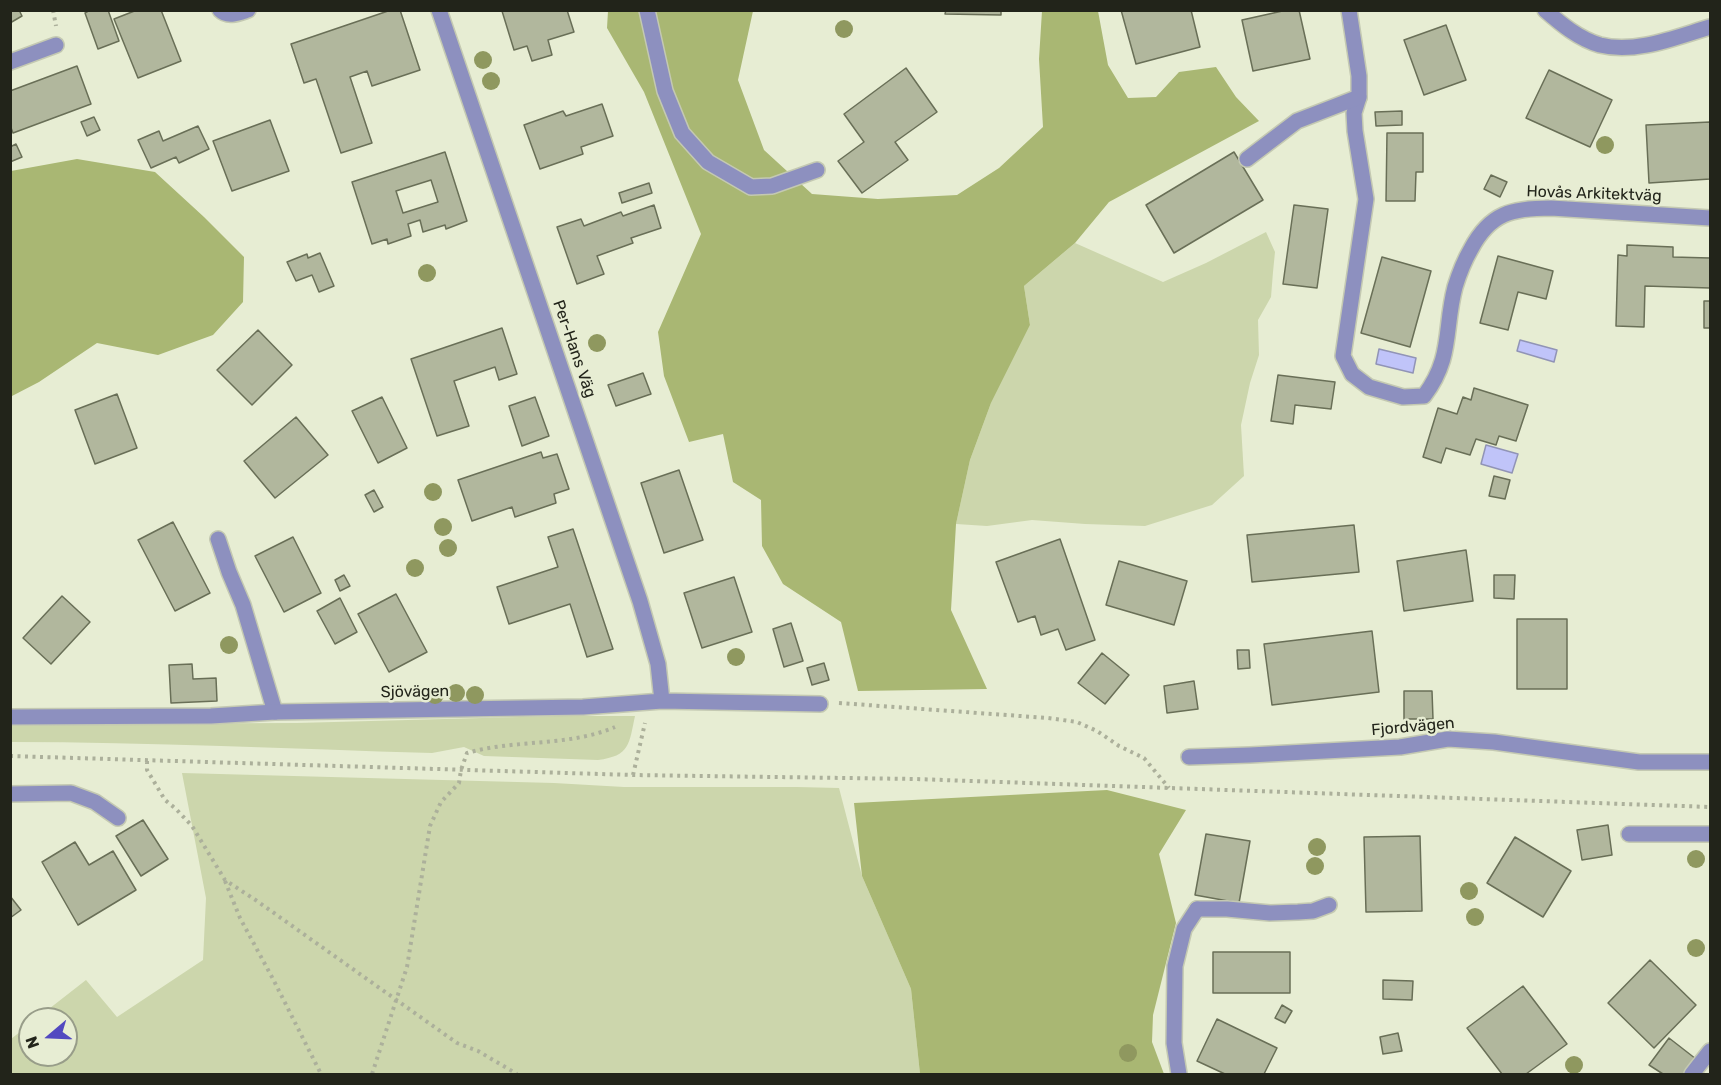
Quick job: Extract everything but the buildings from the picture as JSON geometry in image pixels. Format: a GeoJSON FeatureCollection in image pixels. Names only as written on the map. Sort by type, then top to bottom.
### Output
{"type":"FeatureCollection","features":[{"type":"Feature","properties":{"kind":"street"},"geometry":{"type":"LineString","coordinates":[[220,10],[224,14],[235,14],[248,10]]}},
{"type":"Feature","properties":{"kind":"street","name":"Per-Hans Väg"},"geometry":{"type":"LineString","coordinates":[[439,10],[640,601],[658,664],[662,701]]}},
{"type":"Feature","properties":{"kind":"street"},"geometry":{"type":"LineString","coordinates":[[647,10],[665,91],[682,134],[708,162],[750,187],[772,186],[817,170]]}},
{"type":"Feature","properties":{"kind":"street"},"geometry":{"type":"LineString","coordinates":[[1247,159],[1297,121],[1359,97],[1359,76],[1349,10]]}},
{"type":"Feature","properties":{"kind":"street"},"geometry":{"type":"LineString","coordinates":[[1545,10],[1565,27],[1583,38],[1600,45],[1618,47],[1648,44],[1710,27]]}},
{"type":"Feature","properties":{"kind":"street"},"geometry":{"type":"LineString","coordinates":[[10,62],[56,45]]}},
{"type":"Feature","properties":{"kind":"street","name":"Hovås Arkitektväg"},"geometry":{"type":"LineString","coordinates":[[1359,97],[1354,114],[1355,131],[1366,199],[1343,356],[1352,374],[1369,387],[1403,398],[1424,396],[1434,382],[1446,353],[1454,289],[1462,265],[1482,230],[1502,214],[1528,208],[1551,208],[1710,218]]}},
{"type":"Feature","properties":{"kind":"street"},"geometry":{"type":"LineString","coordinates":[[218,539],[243,605],[275,712]]}},
{"type":"Feature","properties":{"kind":"street","name":"Sjövägen"},"geometry":{"type":"LineString","coordinates":[[10,717],[211,716],[275,712],[583,707],[662,701],[820,704]]}},
{"type":"Feature","properties":{"kind":"street","name":"Fjordvägen"},"geometry":{"type":"LineString","coordinates":[[1190,757],[1400,747],[1448,739],[1494,742],[1639,762],[1710,762]]}},
{"type":"Feature","properties":{"kind":"street"},"geometry":{"type":"LineString","coordinates":[[10,794],[22,792],[71,793],[95,802],[118,818]]}},
{"type":"Feature","properties":{"kind":"street"},"geometry":{"type":"LineString","coordinates":[[1629,834],[1710,834]]}},
{"type":"Feature","properties":{"kind":"street"},"geometry":{"type":"LineString","coordinates":[[1179,1074],[1174,1043],[1175,966],[1184,929],[1197,909],[1270,913],[1313,911],[1329,905]]}},
{"type":"Feature","properties":{"kind":"street"},"geometry":{"type":"LineString","coordinates":[[1692,1074],[1710,1051]]}},
{"type":"Feature","properties":{"kind":"path"},"geometry":{"type":"LineString","coordinates":[[633,775],[645,723],[645,703]]}},
{"type":"Feature","properties":{"kind":"path"},"geometry":{"type":"LineString","coordinates":[[820,704],[840,703],[1077,722],[1144,758],[1169,788]]}},
{"type":"Feature","properties":{"kind":"path"},"geometry":{"type":"LineString","coordinates":[[372,1074],[407,967],[430,826],[441,801],[459,783],[467,753],[487,747],[600,734],[617,727]]}},
{"type":"Feature","properties":{"kind":"path"},"geometry":{"type":"LineString","coordinates":[[10,756],[633,775],[904,778],[1710,807]]}},
{"type":"Feature","properties":{"kind":"path"},"geometry":{"type":"LineString","coordinates":[[147,761],[147,770],[165,800],[192,826],[225,880],[240,918],[321,1074]]}},
{"type":"Feature","properties":{"kind":"path"},"geometry":{"type":"LineString","coordinates":[[225,880],[257,900],[457,1042],[478,1051],[517,1074]]}},
{"type":"Feature","properties":{"kind":"green space"},"geometry":{"type":"Polygon","coordinates":[[[608,11],[753,11],[738,80],[764,150],[812,194],[878,199],[957,195],[999,168],[1043,127],[1039,59],[1042,11],[1098,11],[1108,65],[1128,98],[1156,97],[1179,72],[1216,67],[1236,97],[1259,121],[1109,202],[1075,243],[1024,286],[1030,325],[991,403],[970,460],[956,524],[951,610],[987,689],[858,691],[841,622],[783,584],[762,546],[761,500],[733,482],[723,434],[689,442],[664,376],[658,332],[701,234],[644,92],[607,28],[608,11]]]}},
{"type":"Feature","properties":{"kind":"green space"},"geometry":{"type":"Polygon","coordinates":[[[77,159],[155,172],[244,257],[243,302],[213,335],[158,355],[97,343],[39,382],[12,396],[10,394],[11,171],[77,159]]]}},
{"type":"Feature","properties":{"kind":"green space"},"geometry":{"type":"Polygon","coordinates":[[[1266,232],[1275,252],[1271,297],[1258,320],[1259,355],[1241,425],[1244,476],[1212,505],[1145,526],[1032,520],[987,526],[956,524],[970,460],[991,403],[1030,325],[1024,286],[1075,243],[1163,282],[1266,232]]]}},
{"type":"Feature","properties":{"kind":"green space"},"geometry":{"type":"Polygon","coordinates":[[[635,716],[629,741],[622,752],[598,760],[484,756],[464,747],[432,753],[169,744],[11,742],[11,724],[297,723],[635,716]]]}},
{"type":"Feature","properties":{"kind":"green space"},"geometry":{"type":"Polygon","coordinates":[[[182,773],[624,787],[839,788],[862,876],[911,989],[920,1074],[11,1074],[11,1039],[18,1033],[18,1067],[78,1067],[78,1007],[51,1007],[86,980],[117,1017],[203,960],[206,898],[182,773]]]}},
{"type":"Feature","properties":{"kind":"green space"},"geometry":{"type":"Polygon","coordinates":[[[1107,790],[1186,810],[1159,854],[1176,923],[1153,1015],[1152,1042],[1164,1074],[920,1074],[911,989],[862,876],[854,803],[1107,790]]]}},
{"type":"Feature","properties":{"kind":"water"},"geometry":{"type":"Polygon","coordinates":[[[1520,340],[1557,350],[1554,362],[1517,351],[1520,340]]]}},
{"type":"Feature","properties":{"kind":"water"},"geometry":{"type":"Polygon","coordinates":[[[1379,349],[1416,358],[1413,373],[1376,364],[1379,349]]]}},
{"type":"Feature","properties":{"kind":"water"},"geometry":{"type":"Polygon","coordinates":[[[1486,445],[1518,454],[1512,473],[1481,464],[1486,445]]]}}]}
